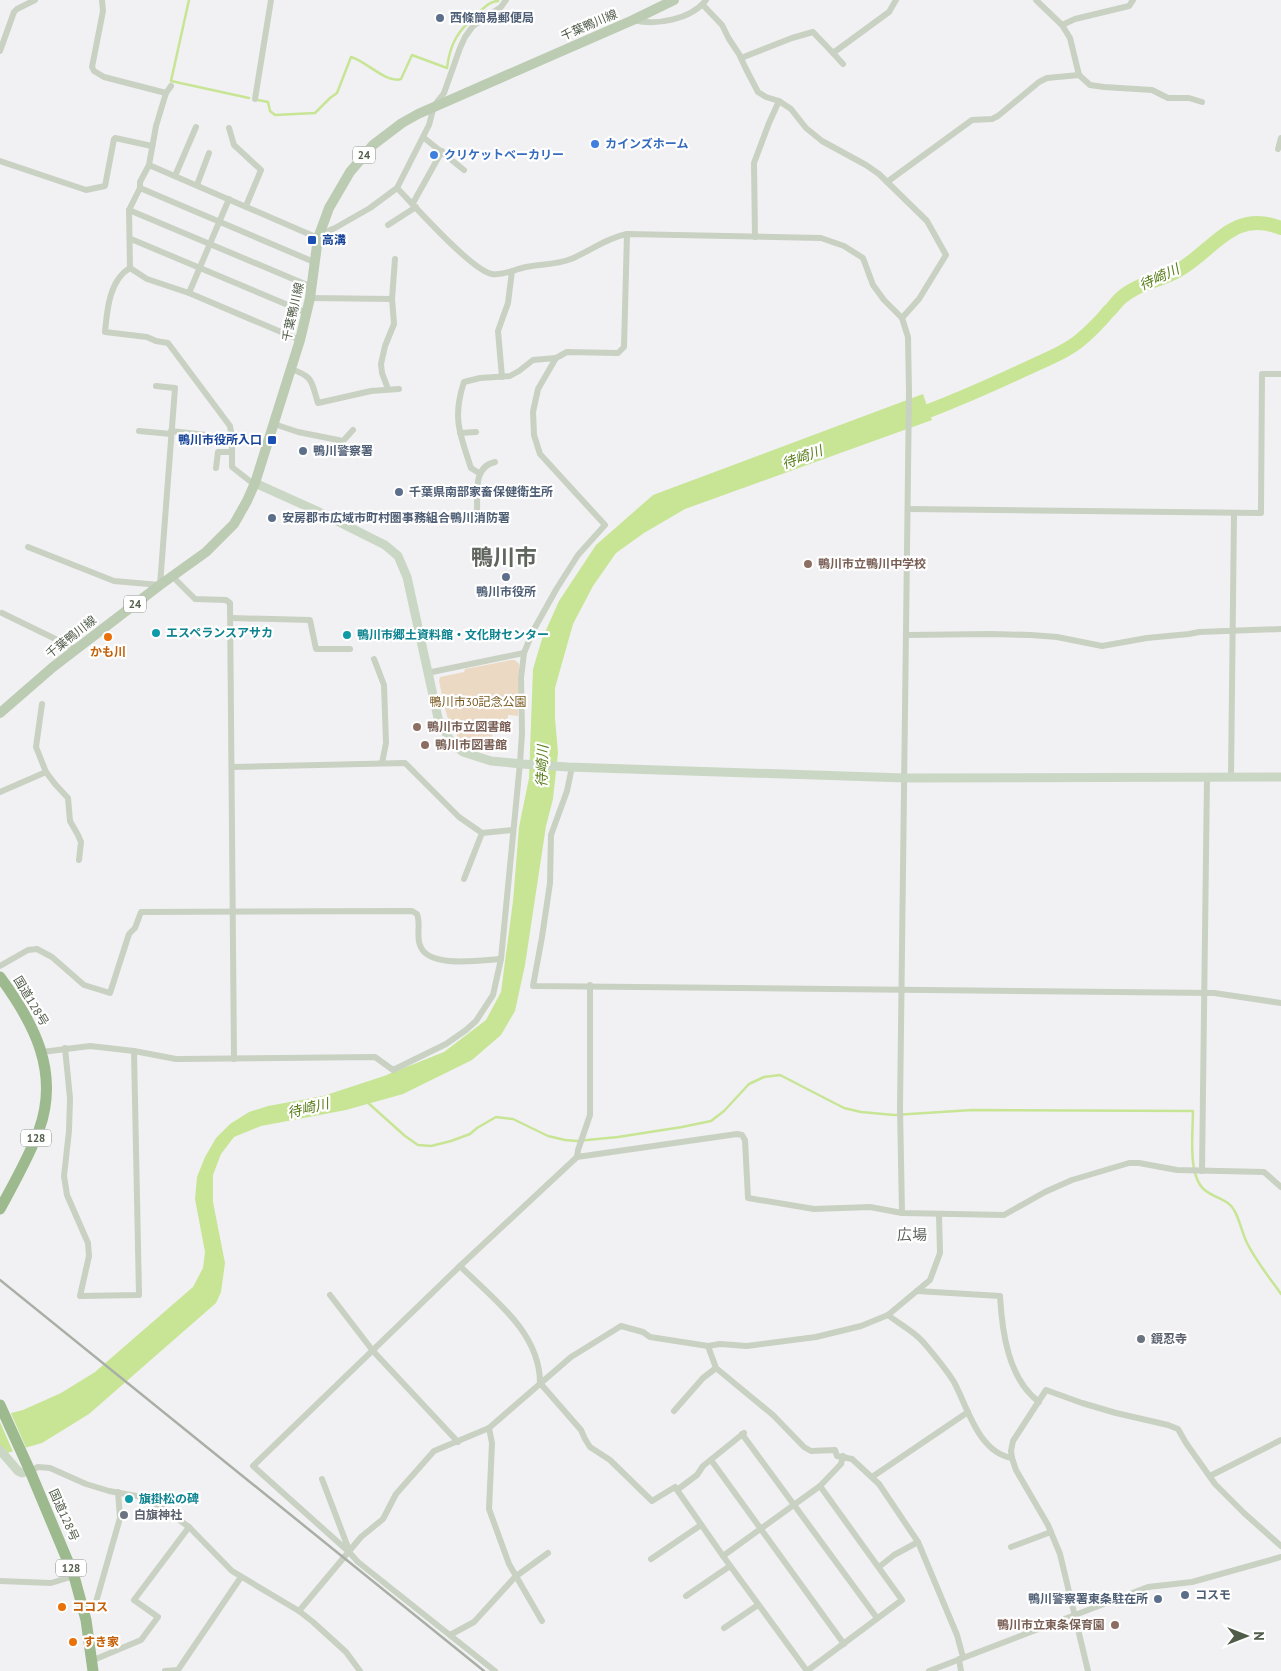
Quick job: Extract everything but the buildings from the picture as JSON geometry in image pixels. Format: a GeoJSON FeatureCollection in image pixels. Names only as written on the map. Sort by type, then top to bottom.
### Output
{"type":"FeatureCollection","features":[{"type":"Feature","properties":{"kind":"highway","name":"国道128号"},"geometry":{"type":"LineString","coordinates":[[0,977],[32,1025],[42,1052],[47,1086],[44,1115],[34,1142],[0,1209]]}},
{"type":"Feature","properties":{"kind":"highway","name":"国道128号"},"geometry":{"type":"LineString","coordinates":[[1,1408],[74,1576],[86,1620],[92,1666]]}},
{"type":"Feature","properties":{"kind":"main road","name":"千葉鴨川線"},"geometry":{"type":"LineString","coordinates":[[0,714],[53,667],[206,552],[229,530],[240,516],[255,483],[300,340],[312,287],[319,234],[328,208],[360,159],[386,134],[434,106],[633,20],[674,0]]}},
{"type":"Feature","properties":{"kind":"street"},"geometry":{"type":"LineString","coordinates":[[0,52],[14,12],[34,0]]}},
{"type":"Feature","properties":{"kind":"street"},"geometry":{"type":"LineString","coordinates":[[102,0],[103,12],[92,67],[94,71],[104,77],[166,93]]}},
{"type":"Feature","properties":{"kind":"street"},"geometry":{"type":"LineString","coordinates":[[255,99],[271,0]]}},
{"type":"Feature","properties":{"kind":"street"},"geometry":{"type":"LineString","coordinates":[[149,165],[246,206],[319,234],[336,228],[370,208],[397,188],[423,137],[434,106],[444,93],[460,48],[473,26],[501,7],[506,0]]}},
{"type":"Feature","properties":{"kind":"street"},"geometry":{"type":"LineString","coordinates":[[833,53],[889,12],[896,0]]}},
{"type":"Feature","properties":{"kind":"street"},"geometry":{"type":"LineString","coordinates":[[1036,0],[1062,25],[1070,38],[1079,75],[1090,85],[1152,90],[1168,98],[1189,98],[1202,102]]}},
{"type":"Feature","properties":{"kind":"street"},"geometry":{"type":"LineString","coordinates":[[1062,25],[1075,19],[1129,6],[1133,0]]}},
{"type":"Feature","properties":{"kind":"street"},"geometry":{"type":"LineString","coordinates":[[633,20],[647,23],[663,21],[686,14],[705,2],[722,25],[758,92],[766,97],[779,100],[791,109],[806,128],[822,141],[866,165],[887,182],[927,221],[946,256],[919,299],[902,318]]}},
{"type":"Feature","properties":{"kind":"street"},"geometry":{"type":"LineString","coordinates":[[741,58],[813,32],[843,64]]}},
{"type":"Feature","properties":{"kind":"street"},"geometry":{"type":"LineString","coordinates":[[887,182],[972,120],[992,119],[998,116],[1039,82],[1047,78],[1079,75]]}},
{"type":"Feature","properties":{"kind":"street"},"geometry":{"type":"LineString","coordinates":[[130,268],[129,210],[149,165],[156,126],[166,93],[171,86]]}},
{"type":"Feature","properties":{"kind":"street"},"geometry":{"type":"LineString","coordinates":[[756,237],[754,163],[768,122],[779,100]]}},
{"type":"Feature","properties":{"kind":"street"},"geometry":{"type":"LineString","coordinates":[[175,176],[196,127]]}},
{"type":"Feature","properties":{"kind":"street"},"geometry":{"type":"LineString","coordinates":[[229,128],[234,145],[261,170],[246,206]]}},
{"type":"Feature","properties":{"kind":"street"},"geometry":{"type":"LineString","coordinates":[[423,137],[464,170]]}},
{"type":"Feature","properties":{"kind":"street"},"geometry":{"type":"LineString","coordinates":[[0,160],[86,190],[105,186],[114,140],[116,138],[152,146]]}},
{"type":"Feature","properties":{"kind":"street"},"geometry":{"type":"LineString","coordinates":[[1278,150],[1281,138]]}},
{"type":"Feature","properties":{"kind":"street"},"geometry":{"type":"LineString","coordinates":[[388,225],[414,205],[442,151]]}},
{"type":"Feature","properties":{"kind":"street"},"geometry":{"type":"LineString","coordinates":[[197,185],[209,154]]}},
{"type":"Feature","properties":{"kind":"street"},"geometry":{"type":"LineString","coordinates":[[140,188],[314,262]]}},
{"type":"Feature","properties":{"kind":"street"},"geometry":{"type":"LineString","coordinates":[[397,188],[458,251],[486,273],[499,274],[526,267],[549,265],[570,259],[615,236],[627,234],[821,238],[844,246],[863,258],[873,285],[884,300],[902,318],[908,337],[909,392],[901,990],[900,1121],[902,1214]]}},
{"type":"Feature","properties":{"kind":"street"},"geometry":{"type":"LineString","coordinates":[[189,293],[229,199]]}},
{"type":"Feature","properties":{"kind":"street"},"geometry":{"type":"LineString","coordinates":[[129,210],[312,287]]}},
{"type":"Feature","properties":{"kind":"street"},"geometry":{"type":"LineString","coordinates":[[479,473],[471,468],[457,419],[464,382],[514,374],[533,360],[556,358],[567,352],[618,353],[624,347],[627,234]]}},
{"type":"Feature","properties":{"kind":"street"},"geometry":{"type":"LineString","coordinates":[[131,239],[307,312]]}},
{"type":"Feature","properties":{"kind":"street"},"geometry":{"type":"LineString","coordinates":[[388,389],[381,364],[384,346],[394,324],[392,299],[394,259]]}},
{"type":"Feature","properties":{"kind":"street"},"geometry":{"type":"LineString","coordinates":[[130,268],[147,279],[189,293],[300,340]]}},
{"type":"Feature","properties":{"kind":"street"},"geometry":{"type":"LineString","coordinates":[[130,268],[124,272],[112,291],[108,302],[106,332],[168,343],[230,426],[232,467],[251,482],[360,532],[386,545],[393,551],[406,572],[438,718],[442,728],[454,745],[464,752],[491,761],[570,767],[905,778],[1281,777]]}},
{"type":"Feature","properties":{"kind":"street"},"geometry":{"type":"LineString","coordinates":[[502,377],[498,331],[508,303],[512,271]]}},
{"type":"Feature","properties":{"kind":"street"},"geometry":{"type":"LineString","coordinates":[[310,298],[392,299]]}},
{"type":"Feature","properties":{"kind":"street"},"geometry":{"type":"LineString","coordinates":[[42,1052],[90,1046],[134,1051],[176,1059],[376,1058],[393,1070],[446,1044],[476,1021],[493,995],[501,959],[521,764],[521,678],[524,653],[533,631],[578,554],[604,525],[540,454],[536,445],[533,422],[534,402],[538,389],[556,358]]}},
{"type":"Feature","properties":{"kind":"street"},"geometry":{"type":"LineString","coordinates":[[291,369],[304,374],[310,379],[318,403],[388,389],[399,389]]}},
{"type":"Feature","properties":{"kind":"street"},"geometry":{"type":"LineString","coordinates":[[908,509],[1261,513],[1262,374],[1281,374]]}},
{"type":"Feature","properties":{"kind":"street"},"geometry":{"type":"LineString","coordinates":[[28,547],[114,581],[160,585],[175,388],[156,386]]}},
{"type":"Feature","properties":{"kind":"street"},"geometry":{"type":"LineString","coordinates":[[274,424],[298,432],[343,442],[353,430]]}},
{"type":"Feature","properties":{"kind":"street"},"geometry":{"type":"LineString","coordinates":[[139,431],[207,435]]}},
{"type":"Feature","properties":{"kind":"street"},"geometry":{"type":"LineString","coordinates":[[460,433],[476,432]]}},
{"type":"Feature","properties":{"kind":"street"},"geometry":{"type":"LineString","coordinates":[[216,468],[218,452],[231,452]]}},
{"type":"Feature","properties":{"kind":"street"},"geometry":{"type":"LineString","coordinates":[[477,513],[479,473],[488,463],[495,462]]}},
{"type":"Feature","properties":{"kind":"street"},"geometry":{"type":"LineString","coordinates":[[458,488],[478,488]]}},
{"type":"Feature","properties":{"kind":"street"},"geometry":{"type":"LineString","coordinates":[[1231,777],[1234,513]]}},
{"type":"Feature","properties":{"kind":"street"},"geometry":{"type":"LineString","coordinates":[[172,576],[195,599],[226,600],[230,603],[234,1059]]}},
{"type":"Feature","properties":{"kind":"street"},"geometry":{"type":"LineString","coordinates":[[2,613],[76,649]]}},
{"type":"Feature","properties":{"kind":"street"},"geometry":{"type":"LineString","coordinates":[[230,618],[310,620],[316,649],[350,649]]}},
{"type":"Feature","properties":{"kind":"street"},"geometry":{"type":"LineString","coordinates":[[906,635],[1031,635],[1057,637],[1102,646],[1147,638],[1233,630],[1281,629]]}},
{"type":"Feature","properties":{"kind":"street"},"geometry":{"type":"LineString","coordinates":[[427,673],[524,653]]}},
{"type":"Feature","properties":{"kind":"street"},"geometry":{"type":"LineString","coordinates":[[374,659],[384,685],[386,743],[382,763]]}},
{"type":"Feature","properties":{"kind":"street"},"geometry":{"type":"LineString","coordinates":[[42,704],[36,747],[46,772],[68,798],[70,821],[81,842],[79,860]]}},
{"type":"Feature","properties":{"kind":"street"},"geometry":{"type":"LineString","coordinates":[[232,767],[400,762],[409,766],[459,818],[482,833],[513,830]]}},
{"type":"Feature","properties":{"kind":"street"},"geometry":{"type":"LineString","coordinates":[[570,767],[567,791],[551,835],[550,883],[533,986],[590,985],[1214,993],[1281,1003]]}},
{"type":"Feature","properties":{"kind":"street"},"geometry":{"type":"LineString","coordinates":[[0,792],[46,772]]}},
{"type":"Feature","properties":{"kind":"street"},"geometry":{"type":"LineString","coordinates":[[1197,1171],[1205,993],[1207,777]]}},
{"type":"Feature","properties":{"kind":"street"},"geometry":{"type":"LineString","coordinates":[[464,879],[482,833]]}},
{"type":"Feature","properties":{"kind":"street"},"geometry":{"type":"LineString","coordinates":[[0,966],[28,950],[37,949],[52,957],[84,985],[110,994],[129,934],[135,928],[141,912],[412,911],[417,914],[419,919],[420,948],[434,958],[447,962],[501,959]]}},
{"type":"Feature","properties":{"kind":"street"},"geometry":{"type":"LineString","coordinates":[[577,1158],[590,1116],[590,985]]}},
{"type":"Feature","properties":{"kind":"street"},"geometry":{"type":"LineString","coordinates":[[66,1048],[70,1098],[64,1176],[67,1195],[88,1243],[89,1256],[80,1296],[139,1295],[134,1051]]}},
{"type":"Feature","properties":{"kind":"street"},"geometry":{"type":"LineString","coordinates":[[495,1671],[358,1562],[253,1466],[460,1266],[577,1158],[737,1134],[742,1135],[745,1140],[748,1198],[814,1209],[870,1207],[902,1214],[1004,1215],[1045,1192],[1072,1180],[1129,1163],[1148,1164],[1177,1170],[1264,1172],[1281,1187]]}},
{"type":"Feature","properties":{"kind":"street"},"geometry":{"type":"LineString","coordinates":[[299,1610],[361,1537],[383,1520],[396,1494],[434,1451],[489,1428],[571,1357],[622,1326],[643,1332],[650,1338],[708,1346],[720,1344],[747,1346],[816,1338],[848,1330],[888,1314],[930,1280],[940,1253],[939,1215]]}},
{"type":"Feature","properties":{"kind":"street"},"geometry":{"type":"LineString","coordinates":[[460,1266],[520,1326],[531,1345],[540,1370],[540,1383],[581,1430],[584,1439],[590,1447],[610,1460],[652,1501],[675,1487],[807,1671],[902,1600],[820,1486]]}},
{"type":"Feature","properties":{"kind":"street"},"geometry":{"type":"LineString","coordinates":[[917,1292],[1000,1296],[1002,1325],[1006,1345],[1017,1374],[1029,1394],[1039,1402]]}},
{"type":"Feature","properties":{"kind":"street"},"geometry":{"type":"LineString","coordinates":[[330,1295],[373,1351],[458,1442]]}},
{"type":"Feature","properties":{"kind":"street"},"geometry":{"type":"LineString","coordinates":[[888,1314],[902,1326],[917,1335],[952,1380],[983,1440],[1003,1456],[1012,1458]]}},
{"type":"Feature","properties":{"kind":"street"},"geometry":{"type":"LineString","coordinates":[[708,1346],[716,1368],[773,1415],[804,1447],[811,1451],[835,1450],[837,1456],[852,1459],[879,1484],[918,1542],[957,1635],[961,1671]]}},
{"type":"Feature","properties":{"kind":"street"},"geometry":{"type":"LineString","coordinates":[[674,1411],[703,1378],[716,1368]]}},
{"type":"Feature","properties":{"kind":"street"},"geometry":{"type":"LineString","coordinates":[[1088,1671],[1060,1554],[1051,1532],[1012,1458],[1013,1441],[1046,1390],[1116,1413],[1178,1429],[1186,1444],[1210,1476],[1244,1513],[1281,1546]]}},
{"type":"Feature","properties":{"kind":"street"},"geometry":{"type":"LineString","coordinates":[[872,1477],[968,1412]]}},
{"type":"Feature","properties":{"kind":"street"},"geometry":{"type":"LineString","coordinates":[[489,1428],[492,1443],[490,1510],[503,1551],[515,1576],[542,1621]]}},
{"type":"Feature","properties":{"kind":"street"},"geometry":{"type":"LineString","coordinates":[[677,1490],[697,1475],[703,1466],[743,1433],[793,1506],[877,1618]]}},
{"type":"Feature","properties":{"kind":"street"},"geometry":{"type":"LineString","coordinates":[[1210,1476],[1281,1440]]}},
{"type":"Feature","properties":{"kind":"street"},"geometry":{"type":"LineString","coordinates":[[0,1450],[19,1472],[30,1471],[43,1466],[86,1484],[147,1499],[189,1527],[225,1565],[240,1577],[299,1610],[338,1644],[360,1671]]}},
{"type":"Feature","properties":{"kind":"street"},"geometry":{"type":"LineString","coordinates":[[723,1556],[820,1486],[841,1464],[843,1456]]}},
{"type":"Feature","properties":{"kind":"street"},"geometry":{"type":"LineString","coordinates":[[711,1460],[844,1644]]}},
{"type":"Feature","properties":{"kind":"street"},"geometry":{"type":"LineString","coordinates":[[322,1479],[349,1552]]}},
{"type":"Feature","properties":{"kind":"street"},"geometry":{"type":"LineString","coordinates":[[96,1602],[120,1518],[118,1492]]}},
{"type":"Feature","properties":{"kind":"street"},"geometry":{"type":"LineString","coordinates":[[651,1559],[701,1525]]}},
{"type":"Feature","properties":{"kind":"street"},"geometry":{"type":"LineString","coordinates":[[92,1666],[139,1642],[147,1633],[158,1617],[134,1600],[189,1527]]}},
{"type":"Feature","properties":{"kind":"street"},"geometry":{"type":"LineString","coordinates":[[1011,1547],[1051,1532]]}},
{"type":"Feature","properties":{"kind":"street"},"geometry":{"type":"LineString","coordinates":[[879,1566],[894,1555],[918,1542]]}},
{"type":"Feature","properties":{"kind":"street"},"geometry":{"type":"LineString","coordinates":[[450,1635],[474,1622],[515,1576],[548,1553]]}},
{"type":"Feature","properties":{"kind":"street"},"geometry":{"type":"LineString","coordinates":[[929,1671],[1152,1586],[1192,1582],[1281,1557]]}},
{"type":"Feature","properties":{"kind":"street"},"geometry":{"type":"LineString","coordinates":[[686,1596],[730,1566]]}},
{"type":"Feature","properties":{"kind":"street"},"geometry":{"type":"LineString","coordinates":[[0,1581],[51,1583],[74,1576]]}},
{"type":"Feature","properties":{"kind":"street"},"geometry":{"type":"LineString","coordinates":[[165,1671],[178,1670],[240,1577]]}},
{"type":"Feature","properties":{"kind":"street"},"geometry":{"type":"LineString","coordinates":[[724,1628],[758,1605]]}},
{"type":"Feature","properties":{"kind":"green space","name":"鴨川市30記念公園"},"geometry":{"type":"Polygon","coordinates":[[[515,660],[519,664],[518,716],[508,715],[507,730],[493,731],[490,753],[476,750],[458,736],[447,717],[439,681],[440,677],[464,672],[465,669],[515,660]]]}},
{"type":"Feature","properties":{"kind":"water"},"geometry":{"type":"Polygon","coordinates":[[[923,394],[932,420],[685,509],[644,533],[616,553],[593,586],[573,624],[555,688],[558,753],[553,799],[546,826],[525,965],[515,1011],[501,1035],[472,1060],[403,1094],[346,1110],[261,1126],[234,1137],[221,1154],[213,1175],[213,1202],[225,1263],[221,1292],[216,1303],[89,1414],[42,1443],[0,1455],[0,1416],[23,1410],[61,1393],[95,1372],[193,1287],[203,1268],[205,1252],[195,1199],[197,1177],[205,1157],[216,1138],[230,1124],[249,1112],[268,1106],[323,1096],[384,1076],[444,1052],[486,1020],[501,992],[513,901],[519,827],[529,778],[533,669],[542,639],[559,601],[596,545],[653,495],[923,394]]]}},
{"type":"Feature","properties":{"kind":"pier"},"geometry":{"type":"Polygon","coordinates":[[[10,1411],[27,1450],[14,1454],[0,1422],[0,1414],[10,1411]]]}},
{"type":"Feature","properties":{"kind":"waterway"},"geometry":{"type":"LineString","coordinates":[[189,0],[171,81],[249,98]]}},
{"type":"Feature","properties":{"kind":"waterway"},"geometry":{"type":"LineString","coordinates":[[258,100],[268,102],[270,111],[275,115],[315,113],[337,93],[351,57],[395,80],[401,79],[412,55],[447,68],[450,51],[456,37],[471,19],[492,2],[498,1]]}},
{"type":"Feature","properties":{"kind":"waterway","name":"待崎川"},"geometry":{"type":"LineString","coordinates":[[912,417],[970,394],[1067,349],[1086,335],[1127,293],[1179,270],[1214,242],[1237,227],[1264,223],[1281,228]]}},
{"type":"Feature","properties":{"kind":"waterway"},"geometry":{"type":"LineString","coordinates":[[366,1101],[405,1136],[418,1145],[431,1146],[470,1134],[496,1117],[513,1119],[548,1136],[577,1141],[682,1127],[711,1121],[724,1111],[749,1084],[764,1077],[780,1075],[844,1108],[861,1112],[894,1115],[972,1110],[1193,1111],[1192,1154],[1196,1176],[1200,1185],[1206,1191],[1232,1207],[1251,1250],[1281,1294]]}},
{"type":"Feature","properties":{"kind":"railway"},"geometry":{"type":"LineString","coordinates":[[0,1280],[484,1671]]}},
{"type":"Feature","properties":{"kind":"place","name":"西條簡易郵便局"},"geometry":{"type":"Point","coordinates":[440,18]}},
{"type":"Feature","properties":{"kind":"place","name":"カインズホーム"},"geometry":{"type":"Point","coordinates":[595,144]}},
{"type":"Feature","properties":{"kind":"place","name":"クリケットベーカリー"},"geometry":{"type":"Point","coordinates":[434,155]}},
{"type":"Feature","properties":{"kind":"place","name":"高溝"},"geometry":{"type":"Point","coordinates":[312,240]}},
{"type":"Feature","properties":{"kind":"place","name":"鴨川市役所入口"},"geometry":{"type":"Point","coordinates":[272,440]}},
{"type":"Feature","properties":{"kind":"place","name":"鴨川警察署"},"geometry":{"type":"Point","coordinates":[303,451]}},
{"type":"Feature","properties":{"kind":"place","name":"千葉県南部家畜保健衛生所"},"geometry":{"type":"Point","coordinates":[399,492]}},
{"type":"Feature","properties":{"kind":"place","name":"安房郡市広域市町村圏事務組合鴨川消防署"},"geometry":{"type":"Point","coordinates":[272,518]}},
{"type":"Feature","properties":{"kind":"place","name":"鴨川市立鴨川中学校"},"geometry":{"type":"Point","coordinates":[808,564]}},
{"type":"Feature","properties":{"kind":"place","name":"鴨川市役所"},"geometry":{"type":"Point","coordinates":[506,577]}},
{"type":"Feature","properties":{"kind":"place","name":"エスペランスアサカ"},"geometry":{"type":"Point","coordinates":[156,633]}},
{"type":"Feature","properties":{"kind":"place","name":"鴨川市郷土資料館・文化財センター"},"geometry":{"type":"Point","coordinates":[347,635]}},
{"type":"Feature","properties":{"kind":"place","name":"かも川"},"geometry":{"type":"Point","coordinates":[108,637]}},
{"type":"Feature","properties":{"kind":"place","name":"鴨川市立図書館"},"geometry":{"type":"Point","coordinates":[417,727]}},
{"type":"Feature","properties":{"kind":"place","name":"鴨川市図書館"},"geometry":{"type":"Point","coordinates":[425,745]}},
{"type":"Feature","properties":{"kind":"place","name":"鏡忍寺"},"geometry":{"type":"Point","coordinates":[1141,1339]}},
{"type":"Feature","properties":{"kind":"place","name":"旗掛松の碑"},"geometry":{"type":"Point","coordinates":[129,1499]}},
{"type":"Feature","properties":{"kind":"place","name":"白旗神社"},"geometry":{"type":"Point","coordinates":[124,1515]}},
{"type":"Feature","properties":{"kind":"place","name":"コスモ"},"geometry":{"type":"Point","coordinates":[1185,1595]}},
{"type":"Feature","properties":{"kind":"place","name":"鴨川警察署東条駐在所"},"geometry":{"type":"Point","coordinates":[1158,1599]}},
{"type":"Feature","properties":{"kind":"place","name":"ココス"},"geometry":{"type":"Point","coordinates":[62,1607]}},
{"type":"Feature","properties":{"kind":"place","name":"鴨川市立東条保育園"},"geometry":{"type":"Point","coordinates":[1115,1625]}},
{"type":"Feature","properties":{"kind":"place","name":"すき家"},"geometry":{"type":"Point","coordinates":[73,1642]}},
{"type":"Feature","properties":{"kind":"district","name":"鴨川市"},"geometry":{"type":"Point","coordinates":[504,557]}},
{"type":"Feature","properties":{"kind":"district","name":"広場"},"geometry":{"type":"Point","coordinates":[912,1235]}}]}
